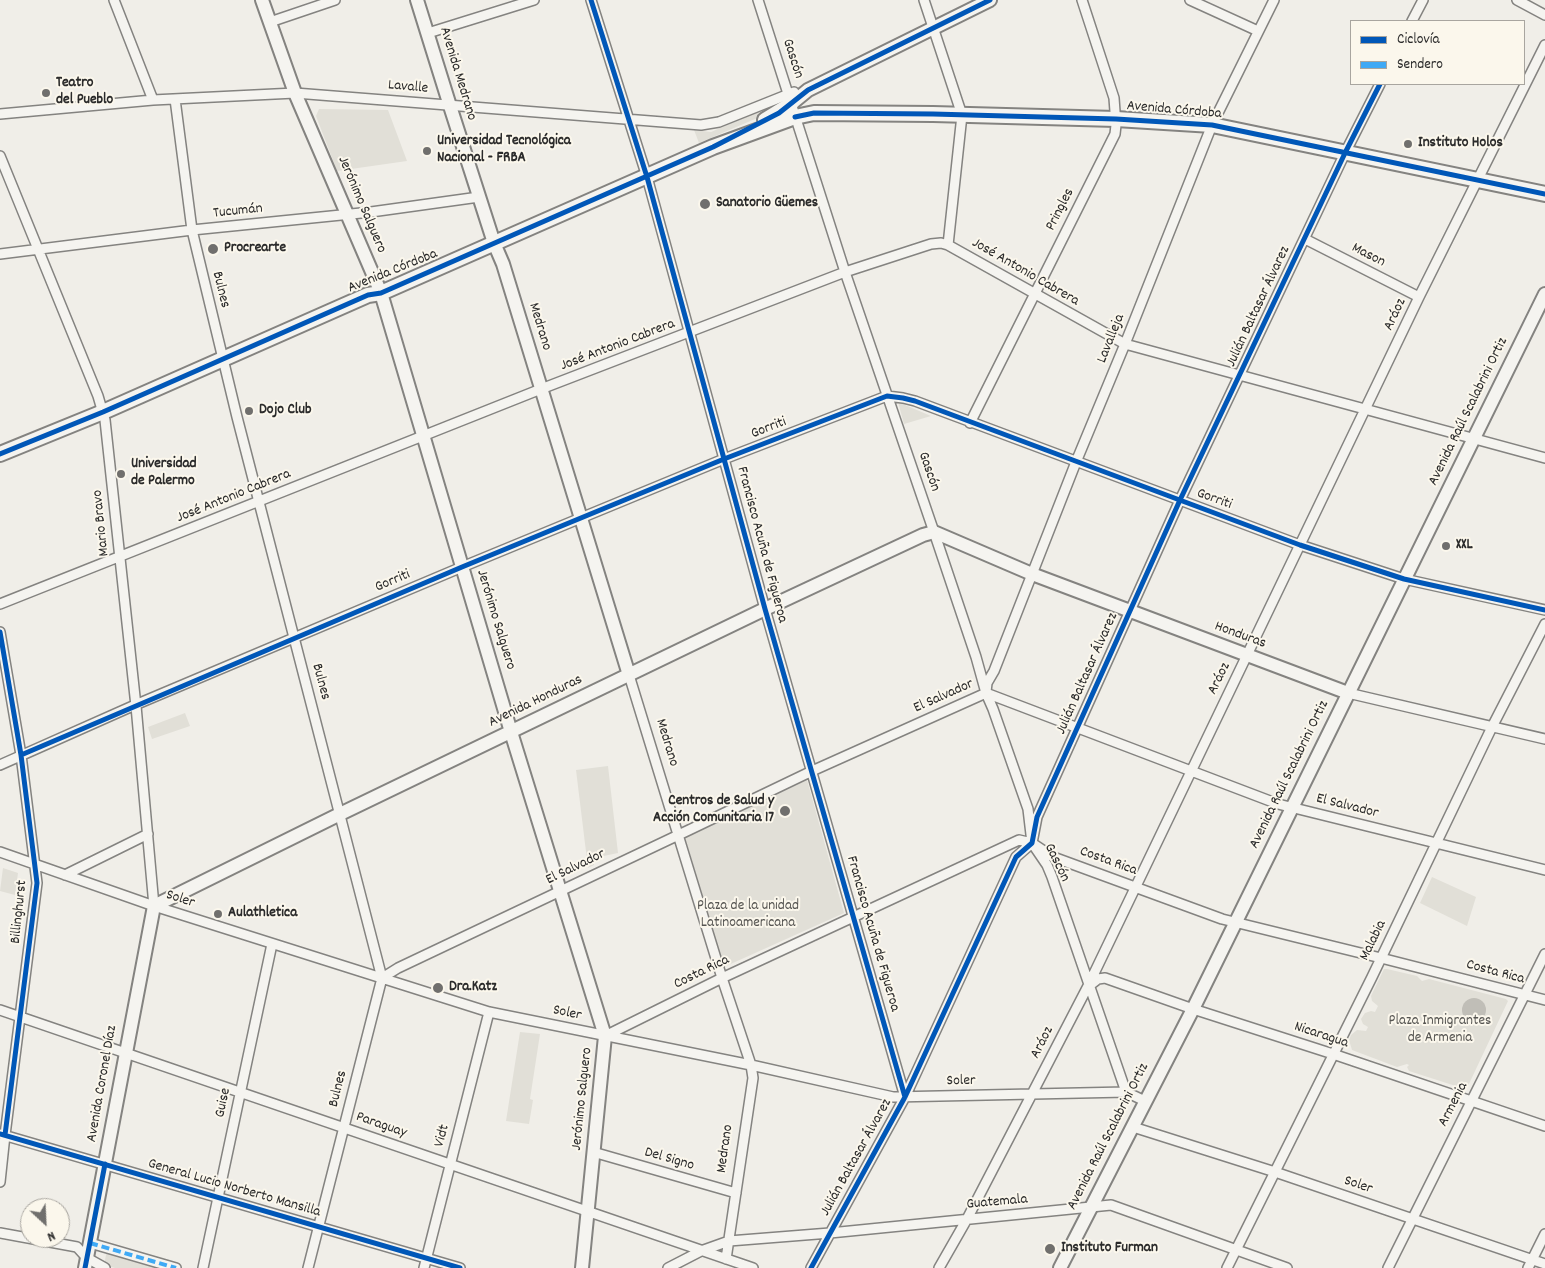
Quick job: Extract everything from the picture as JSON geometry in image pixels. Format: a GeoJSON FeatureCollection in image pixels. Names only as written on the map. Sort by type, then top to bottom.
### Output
{"type":"FeatureCollection","features":[{"type":"Feature","properties":{"kind":"main road","name":"Jerónimo Salguero"},"geometry":{"type":"LineString","coordinates":[[262,0],[294,93],[381,293],[511,732],[605,1036],[582,1268]]}},
{"type":"Feature","properties":{"kind":"main road","name":"Avenida Medrano"},"geometry":{"type":"LineString","coordinates":[[418,0],[494,243]]}},
{"type":"Feature","properties":{"kind":"main road"},"geometry":{"type":"LineString","coordinates":[[792,105],[808,90],[990,0]]}},
{"type":"Feature","properties":{"kind":"main road","name":"Avenida Córdoba"},"geometry":{"type":"LineString","coordinates":[[0,454],[103,412],[368,295],[381,293],[647,177],[713,147],[792,105],[814,113],[1116,118],[1212,125],[1346,151],[1545,194]]}},
{"type":"Feature","properties":{"kind":"main road","name":"Medrano"},"geometry":{"type":"LineString","coordinates":[[494,243],[503,264],[629,675]]}},
{"type":"Feature","properties":{"kind":"main road","name":"Avenida Raúl Scalabrini Ortiz"},"geometry":{"type":"LineString","coordinates":[[1060,1268],[1193,1009],[1474,438],[1542,308],[1545,294]]}},
{"type":"Feature","properties":{"kind":"main road","name":"Honduras"},"geometry":{"type":"LineString","coordinates":[[934,532],[1032,574],[1348,693]]}},
{"type":"Feature","properties":{"kind":"main road","name":"Avenida Honduras"},"geometry":{"type":"LineString","coordinates":[[154,906],[765,609],[923,535],[934,532]]}},
{"type":"Feature","properties":{"kind":"main road","name":"Avenida Coronel Díaz"},"geometry":{"type":"LineString","coordinates":[[86,1263],[154,906]]}},
{"type":"Feature","properties":{"kind":"street"},"geometry":{"type":"LineString","coordinates":[[114,0],[153,100]]}},
{"type":"Feature","properties":{"kind":"street"},"geometry":{"type":"LineString","coordinates":[[270,22],[335,0]]}},
{"type":"Feature","properties":{"kind":"street"},"geometry":{"type":"LineString","coordinates":[[428,33],[534,0]]}},
{"type":"Feature","properties":{"kind":"street","name":"Francisco Acuña de Figueroa"},"geometry":{"type":"LineString","coordinates":[[591,0],[647,177],[765,609],[905,1097]]}},
{"type":"Feature","properties":{"kind":"street","name":"Gascón"},"geometry":{"type":"LineString","coordinates":[[758,0],[844,272],[934,532],[986,693],[1028,809],[1032,843],[1047,865],[1052,877],[1126,1092]]}},
{"type":"Feature","properties":{"kind":"street"},"geometry":{"type":"LineString","coordinates":[[924,0],[962,115],[948,245]]}},
{"type":"Feature","properties":{"kind":"street","name":"Pringles"},"geometry":{"type":"LineString","coordinates":[[970,423],[1114,134],[1116,118],[1114,98],[1082,0]]}},
{"type":"Feature","properties":{"kind":"street"},"geometry":{"type":"LineString","coordinates":[[1190,0],[1258,30]]}},
{"type":"Feature","properties":{"kind":"street","name":"Lavalleja"},"geometry":{"type":"LineString","coordinates":[[986,693],[987,683],[994,671],[1212,125],[1274,0]]}},
{"type":"Feature","properties":{"kind":"street"},"geometry":{"type":"LineString","coordinates":[[1413,20],[1423,0]]}},
{"type":"Feature","properties":{"kind":"street"},"geometry":{"type":"LineString","coordinates":[[1517,0],[1545,15]]}},
{"type":"Feature","properties":{"kind":"street","name":"Aráoz"},"geometry":{"type":"LineString","coordinates":[[939,1268],[967,1219],[1088,986],[1419,297],[1545,45]]}},
{"type":"Feature","properties":{"kind":"street","name":"Julián Baltasar Álvarez"},"geometry":{"type":"LineString","coordinates":[[811,1268],[905,1097],[1016,857],[1032,843],[1037,817],[1180,500],[1346,151],[1379,85]]}},
{"type":"Feature","properties":{"kind":"street","name":"Lavalle"},"geometry":{"type":"LineString","coordinates":[[0,114],[153,100],[294,93],[701,125],[792,105]]}},
{"type":"Feature","properties":{"kind":"street","name":"Bulnes"},"geometry":{"type":"LineString","coordinates":[[175,99],[192,230],[259,502],[382,978],[308,1268]]}},
{"type":"Feature","properties":{"kind":"street","name":"Mario Bravo"},"geometry":{"type":"LineString","coordinates":[[0,156],[103,412],[135,705],[154,906]]}},
{"type":"Feature","properties":{"kind":"street","name":"Tucumán"},"geometry":{"type":"LineString","coordinates":[[0,254],[192,230],[347,214],[479,196]]}},
{"type":"Feature","properties":{"kind":"street","name":"Mason"},"geometry":{"type":"LineString","coordinates":[[1305,240],[1419,297]]}},
{"type":"Feature","properties":{"kind":"street","name":"José Antonio Cabrera"},"geometry":{"type":"LineString","coordinates":[[0,604],[541,389],[844,272],[931,244],[941,243],[948,245],[1125,344],[1545,458]]}},
{"type":"Feature","properties":{"kind":"street","name":"Gorriti"},"geometry":{"type":"LineString","coordinates":[[0,765],[135,705],[462,567],[887,396],[915,401],[1300,545],[1404,579],[1545,610]]}},
{"type":"Feature","properties":{"kind":"street","name":"Malabia"},"geometry":{"type":"LineString","coordinates":[[1227,1268],[1437,844],[1492,727],[1545,624]]}},
{"type":"Feature","properties":{"kind":"street","name":"Billinghurst"},"geometry":{"type":"LineString","coordinates":[[0,632],[21,755],[37,883],[21,1018],[2,1135],[0,1182]]}},
{"type":"Feature","properties":{"kind":"street","name":"Medrano"},"geometry":{"type":"LineString","coordinates":[[629,675],[677,835],[751,1065],[753,1078],[726,1260]]}},
{"type":"Feature","properties":{"kind":"street","name":"El Salvador"},"geometry":{"type":"LineString","coordinates":[[382,978],[398,968],[677,835],[986,693],[1278,804],[1545,870]]}},
{"type":"Feature","properties":{"kind":"street","name":"Honduras"},"geometry":{"type":"LineString","coordinates":[[1348,693],[1545,739]]}},
{"type":"Feature","properties":{"kind":"street"},"geometry":{"type":"LineString","coordinates":[[65,875],[148,834]]}},
{"type":"Feature","properties":{"kind":"street","name":"Costa Rica"},"geometry":{"type":"LineString","coordinates":[[605,1036],[722,978],[1014,841],[1021,840],[1032,843],[1053,857],[1222,919],[1545,1000]]}},
{"type":"Feature","properties":{"kind":"street","name":"Soler"},"geometry":{"type":"LineString","coordinates":[[0,852],[154,906],[489,1012],[751,1065],[893,1097],[1126,1092],[1145,1101]]}},
{"type":"Feature","properties":{"kind":"street","name":"Guise"},"geometry":{"type":"LineString","coordinates":[[203,1268],[272,944]]}},
{"type":"Feature","properties":{"kind":"street","name":"Armenia"},"geometry":{"type":"LineString","coordinates":[[1388,1268],[1545,954]]}},
{"type":"Feature","properties":{"kind":"street","name":"Nicaragua"},"geometry":{"type":"LineString","coordinates":[[1088,986],[1098,979],[1105,978],[1545,1126]]}},
{"type":"Feature","properties":{"kind":"street","name":"Paraguay"},"geometry":{"type":"LineString","coordinates":[[0,1010],[753,1268]]}},
{"type":"Feature","properties":{"kind":"street","name":"Vidt"},"geometry":{"type":"LineString","coordinates":[[424,1268],[489,1012]]}},
{"type":"Feature","properties":{"kind":"street","name":"Soler"},"geometry":{"type":"LineString","coordinates":[[1133,1127],[1275,1172],[1412,1219],[1530,1264],[1545,1264]]}},
{"type":"Feature","properties":{"kind":"street","name":"General Lucio Norberto Mansilla"},"geometry":{"type":"LineString","coordinates":[[2,1135],[460,1268]]}},
{"type":"Feature","properties":{"kind":"street","name":"Del Signo"},"geometry":{"type":"LineString","coordinates":[[594,1152],[736,1193]]}},
{"type":"Feature","properties":{"kind":"street","name":"Guatemala"},"geometry":{"type":"LineString","coordinates":[[701,1251],[729,1241],[830,1234],[1111,1205],[1287,1268]]}},
{"type":"Feature","properties":{"kind":"street"},"geometry":{"type":"LineString","coordinates":[[0,1233],[77,1247],[86,1263],[105,1268]]}},
{"type":"Feature","properties":{"kind":"street"},"geometry":{"type":"LineString","coordinates":[[1530,1264],[1545,1234]]}},
{"type":"Feature","properties":{"kind":"street"},"geometry":{"type":"LineString","coordinates":[[90,1243],[176,1268]]}},
{"type":"Feature","properties":{"kind":"street"},"geometry":{"type":"LineString","coordinates":[[668,1268],[701,1251]]}},
{"type":"Feature","properties":{"kind":"shaded area"},"geometry":{"type":"Polygon","coordinates":[[[781,102],[783,107],[699,143],[694,130],[711,132],[781,102]]]}},
{"type":"Feature","properties":{"kind":"shaded area"},"geometry":{"type":"Polygon","coordinates":[[[319,109],[388,110],[407,161],[337,171],[316,116],[319,109]]]}},
{"type":"Feature","properties":{"kind":"shaded area"},"geometry":{"type":"Polygon","coordinates":[[[898,402],[931,416],[904,424],[898,402]]]}},
{"type":"Feature","properties":{"kind":"shaded area"},"geometry":{"type":"Polygon","coordinates":[[[185,713],[190,726],[152,739],[148,727],[185,713]]]}},
{"type":"Feature","properties":{"kind":"shaded area"},"geometry":{"type":"Polygon","coordinates":[[[608,766],[618,853],[594,858],[594,865],[588,868],[576,770],[608,766]]]}},
{"type":"Feature","properties":{"kind":"shaded area","name":"Plaza de la unidad Latinoamericana"},"geometry":{"type":"Polygon","coordinates":[[[807,780],[844,913],[724,967],[685,838],[807,780]]]}},
{"type":"Feature","properties":{"kind":"shaded area"},"geometry":{"type":"Polygon","coordinates":[[[3,868],[18,873],[15,895],[0,891],[3,868]]]}},
{"type":"Feature","properties":{"kind":"shaded area"},"geometry":{"type":"Polygon","coordinates":[[[1432,877],[1476,897],[1467,926],[1420,903],[1432,877]]]}},
{"type":"Feature","properties":{"kind":"shaded area","name":"Plaza Inmigrantes de Armenia"},"geometry":{"type":"Polygon","coordinates":[[[1384,969],[1417,976],[1422,981],[1429,979],[1508,1001],[1468,1086],[1462,1088],[1409,1071],[1407,1067],[1409,1065],[1407,1064],[1397,1067],[1352,1050],[1349,1040],[1351,1035],[1357,1030],[1366,1031],[1368,1027],[1363,1024],[1361,1019],[1365,1013],[1375,1012],[1378,1006],[1372,1001],[1371,996],[1384,969]]]}},
{"type":"Feature","properties":{"kind":"shaded area"},"geometry":{"type":"Polygon","coordinates":[[[1474,998],[1483,1001],[1486,1010],[1483,1019],[1474,1022],[1465,1019],[1462,1010],[1465,1001],[1474,998]]]}},
{"type":"Feature","properties":{"kind":"shaded area"},"geometry":{"type":"Polygon","coordinates":[[[520,1032],[540,1034],[530,1099],[533,1100],[529,1124],[506,1121],[520,1032]]]}},
{"type":"Feature","properties":{"kind":"shaded area"},"geometry":{"type":"Polygon","coordinates":[[[107,1250],[168,1268],[115,1268],[104,1265],[107,1250]]]}},
{"type":"Feature","properties":{"kind":"marked path"},"geometry":{"type":"LineString","coordinates":[[90,1243],[176,1268]]}},
{"type":"Feature","properties":{"kind":"cycle path"},"geometry":{"type":"LineString","coordinates":[[591,0],[647,177],[765,609],[905,1097]]}},
{"type":"Feature","properties":{"kind":"cycle path"},"geometry":{"type":"LineString","coordinates":[[0,454],[103,412],[368,295],[381,293],[713,147],[779,113],[808,90],[990,0]]}},
{"type":"Feature","properties":{"kind":"cycle path"},"geometry":{"type":"LineString","coordinates":[[811,1268],[905,1097],[1016,857],[1032,843],[1037,817],[1180,500],[1346,151],[1379,85]]}},
{"type":"Feature","properties":{"kind":"cycle path"},"geometry":{"type":"LineString","coordinates":[[795,117],[814,113],[933,114],[1116,119],[1212,125],[1545,194]]}},
{"type":"Feature","properties":{"kind":"cycle path"},"geometry":{"type":"LineString","coordinates":[[21,755],[462,567],[724,459],[887,396],[915,401],[1300,545],[1404,579],[1545,610]]}},
{"type":"Feature","properties":{"kind":"cycle path"},"geometry":{"type":"LineString","coordinates":[[0,632],[21,755],[37,883],[5,1135]]}},
{"type":"Feature","properties":{"kind":"cycle path"},"geometry":{"type":"LineString","coordinates":[[0,1134],[460,1268]]}},
{"type":"Feature","properties":{"kind":"cycle path"},"geometry":{"type":"LineString","coordinates":[[85,1268],[105,1164]]}},
{"type":"Feature","properties":{"kind":"place","name":"Teatro del Pueblo"},"geometry":{"type":"Point","coordinates":[46,93]}},
{"type":"Feature","properties":{"kind":"place","name":"Instituto Holos"},"geometry":{"type":"Point","coordinates":[1408,144]}},
{"type":"Feature","properties":{"kind":"place","name":"Universidad Tecnológica Nacional - FRBA"},"geometry":{"type":"Point","coordinates":[427,151]}},
{"type":"Feature","properties":{"kind":"place","name":"Sanatorio Güemes"},"geometry":{"type":"Point","coordinates":[705,204]}},
{"type":"Feature","properties":{"kind":"place","name":"Procrearte"},"geometry":{"type":"Point","coordinates":[213,249]}},
{"type":"Feature","properties":{"kind":"place","name":"Dojo Club"},"geometry":{"type":"Point","coordinates":[249,411]}},
{"type":"Feature","properties":{"kind":"place","name":"Universidad de Palermo"},"geometry":{"type":"Point","coordinates":[121,474]}},
{"type":"Feature","properties":{"kind":"place","name":"XXL"},"geometry":{"type":"Point","coordinates":[1446,546]}},
{"type":"Feature","properties":{"kind":"place","name":"Centros de Salud y Acción Comunitaria 17"},"geometry":{"type":"Point","coordinates":[785,811]}},
{"type":"Feature","properties":{"kind":"place","name":"Aulathletica"},"geometry":{"type":"Point","coordinates":[218,914]}},
{"type":"Feature","properties":{"kind":"place","name":"Dra.Katz"},"geometry":{"type":"Point","coordinates":[438,988]}},
{"type":"Feature","properties":{"kind":"place","name":"Instituto Furman"},"geometry":{"type":"Point","coordinates":[1050,1249]}}]}
